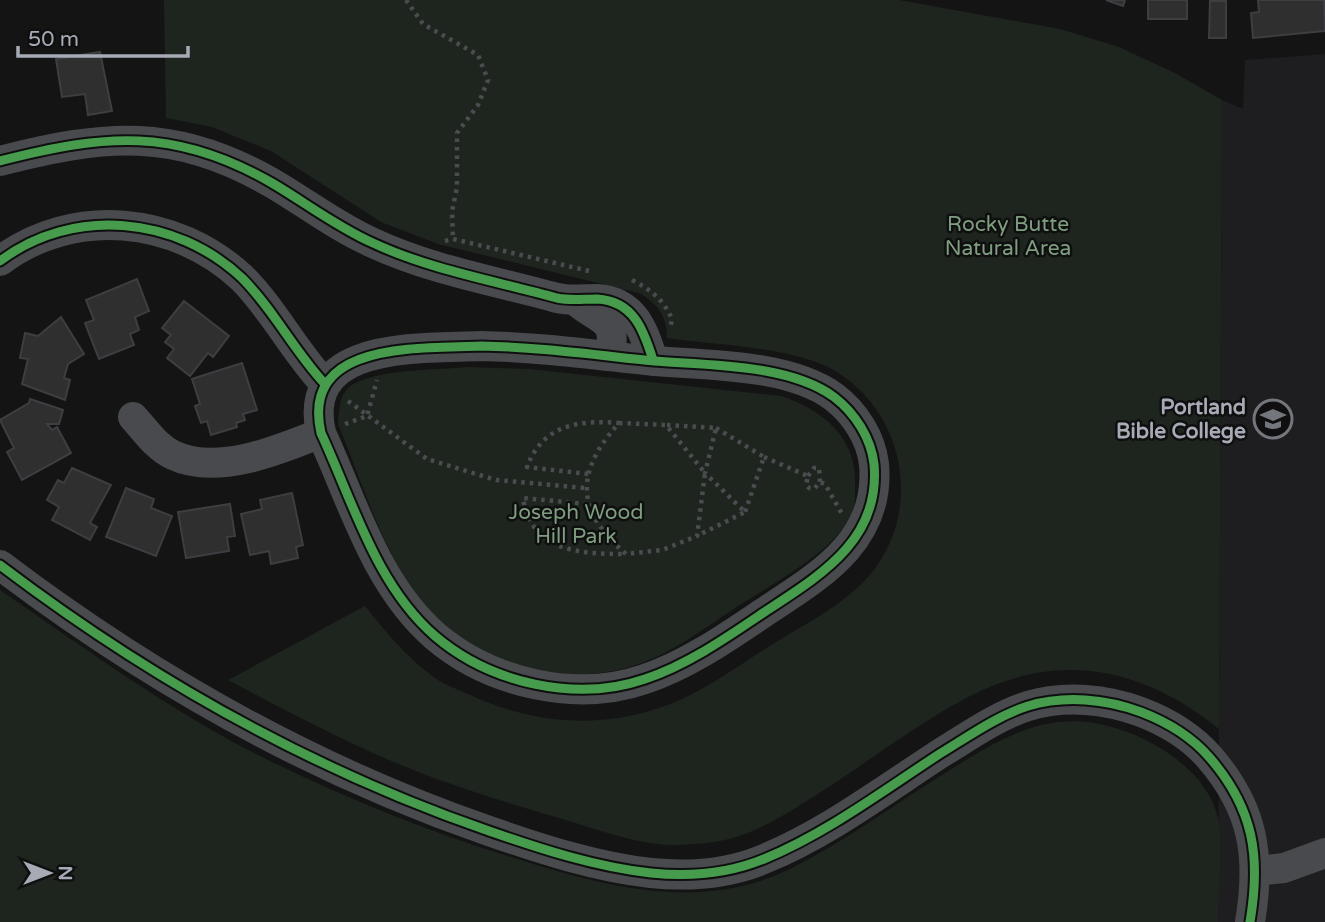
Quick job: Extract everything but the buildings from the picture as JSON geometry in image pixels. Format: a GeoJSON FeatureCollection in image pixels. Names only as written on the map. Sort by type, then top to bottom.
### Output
{"type":"FeatureCollection","features":[{"type":"Feature","properties":{"kind":"street"},"geometry":{"type":"LineString","coordinates":[[0,161],[100,141],[154,141],[206,150],[254,172],[332,222],[376,245],[422,261],[576,302],[608,323],[614,338],[609,356]]}},
{"type":"Feature","properties":{"kind":"street"},"geometry":{"type":"LineString","coordinates":[[0,261],[45,236],[81,227],[117,225],[169,233],[204,250],[242,278],[265,305],[300,358],[325,384]]}},
{"type":"Feature","properties":{"kind":"street"},"geometry":{"type":"LineString","coordinates":[[576,302],[598,299],[626,309],[643,327],[653,360]]}},
{"type":"Feature","properties":{"kind":"street"},"geometry":{"type":"LineString","coordinates":[[481,346],[609,356],[771,373],[820,388],[835,398],[859,423],[873,455],[874,486],[865,524],[855,541],[832,565],[689,659],[644,680],[618,686],[568,689],[520,680],[474,663],[436,637],[415,617],[388,579],[321,433],[318,402],[325,384],[343,366],[385,353],[481,346]]}},
{"type":"Feature","properties":{"kind":"street"},"geometry":{"type":"LineString","coordinates":[[133,417],[158,445],[172,455],[199,461],[260,454],[321,433]]}},
{"type":"Feature","properties":{"kind":"street"},"geometry":{"type":"LineString","coordinates":[[0,565],[172,682],[272,740],[332,770],[464,823],[609,865],[650,873],[694,875],[745,866],[795,844],[994,720],[1045,702],[1100,701],[1136,710],[1168,724],[1200,747],[1224,776],[1245,812],[1254,846],[1256,871],[1251,922]]}},
{"type":"Feature","properties":{"kind":"street"},"geometry":{"type":"LineString","coordinates":[[1256,871],[1284,868],[1325,853]]}},
{"type":"Feature","properties":{"kind":"path"},"geometry":{"type":"LineString","coordinates":[[406,0],[423,24],[478,55],[488,80],[478,105],[457,133],[453,239]]}},
{"type":"Feature","properties":{"kind":"path"},"geometry":{"type":"LineString","coordinates":[[367,416],[385,353]]}},
{"type":"Feature","properties":{"kind":"path"},"geometry":{"type":"LineString","coordinates":[[325,384],[427,459],[496,480],[585,488]]}},
{"type":"Feature","properties":{"kind":"path"},"geometry":{"type":"LineString","coordinates":[[321,433],[367,416]]}},
{"type":"Feature","properties":{"kind":"path"},"geometry":{"type":"LineString","coordinates":[[588,474],[527,467],[540,444],[559,428],[576,423],[619,423],[716,428],[764,457],[808,476]]}},
{"type":"Feature","properties":{"kind":"path"},"geometry":{"type":"LineString","coordinates":[[619,423],[599,449],[585,488],[587,504],[612,542],[626,554]]}},
{"type":"Feature","properties":{"kind":"path"},"geometry":{"type":"LineString","coordinates":[[666,425],[705,473],[745,512]]}},
{"type":"Feature","properties":{"kind":"path"},"geometry":{"type":"LineString","coordinates":[[696,536],[705,473],[716,428]]}},
{"type":"Feature","properties":{"kind":"path"},"geometry":{"type":"LineString","coordinates":[[587,504],[523,498],[530,521],[553,544],[584,554],[626,554],[662,550],[745,512],[764,457]]}},
{"type":"Feature","properties":{"kind":"path"},"geometry":{"type":"LineString","coordinates":[[814,468],[819,468],[820,482],[814,489],[806,485],[808,476],[814,468]]}},
{"type":"Feature","properties":{"kind":"path"},"geometry":{"type":"LineString","coordinates":[[820,482],[830,488],[838,509],[848,519]]}},
{"type":"Feature","properties":{"kind":"shaded area","name":"Portland Bible College"},"geometry":{"type":"Polygon","coordinates":[[[1325,54],[1325,922],[1218,922],[1222,100],[1243,109],[1245,60],[1325,54]]]}},
{"type":"Feature","properties":{"kind":"green space","name":"Rocky Butte Natural Area"},"geometry":{"type":"Polygon","coordinates":[[[164,0],[899,0],[1060,29],[1119,47],[1175,73],[1222,100],[1219,729],[1168,695],[1142,683],[1114,675],[1057,670],[1027,675],[997,684],[955,704],[806,802],[756,829],[729,839],[667,845],[609,834],[433,778],[348,741],[228,680],[365,606],[397,644],[425,670],[446,685],[494,705],[520,713],[574,720],[601,720],[655,709],[682,699],[715,681],[825,613],[856,589],[878,564],[892,537],[900,507],[900,476],[894,446],[882,418],[862,393],[837,372],[800,357],[778,352],[667,338],[660,311],[639,293],[438,244],[381,222],[271,151],[212,127],[166,118],[164,0]]]}},
{"type":"Feature","properties":{"kind":"green space","name":"Joseph Wood Hill Park"},"geometry":{"type":"Polygon","coordinates":[[[467,367],[529,369],[781,396],[795,401],[822,416],[842,437],[849,450],[855,480],[852,512],[844,526],[818,554],[686,641],[647,661],[602,673],[570,674],[538,670],[508,661],[479,648],[452,631],[429,609],[409,584],[379,527],[338,424],[343,395],[358,382],[387,374],[467,367]]]}},
{"type":"Feature","properties":{"kind":"green space"},"geometry":{"type":"Polygon","coordinates":[[[0,590],[190,717],[256,754],[318,784],[478,847],[581,877],[651,891],[722,890],[757,882],[828,849],[969,758],[1008,737],[1028,729],[1071,721],[1113,727],[1170,754],[1200,782],[1211,799],[1219,828],[1218,922],[0,922],[0,590]]]}},
{"type":"Feature","properties":{"kind":"cycle path"},"geometry":{"type":"LineString","coordinates":[[0,161],[73,145],[107,141],[171,144],[203,152],[272,183],[347,230],[418,261],[557,298],[597,299],[620,305],[636,319],[653,360]]}},
{"type":"Feature","properties":{"kind":"cycle path"},"geometry":{"type":"LineString","coordinates":[[0,261],[29,243],[59,232],[91,226],[124,226],[156,231],[187,241],[216,257],[242,278],[325,384]]}},
{"type":"Feature","properties":{"kind":"cycle path"},"geometry":{"type":"LineString","coordinates":[[481,346],[723,365],[772,372],[816,386],[834,397],[849,411],[861,427],[869,445],[874,464],[874,491],[867,515],[857,535],[825,570],[720,641],[661,673],[618,686],[563,688],[507,677],[481,666],[435,636],[414,615],[381,568],[321,433],[319,403],[329,381],[347,365],[371,356],[398,350],[481,346]]}},
{"type":"Feature","properties":{"kind":"cycle path"},"geometry":{"type":"LineString","coordinates":[[0,565],[114,646],[174,683],[296,750],[359,780],[423,807],[549,851],[589,862],[651,873],[709,873],[764,859],[833,824],[983,727],[1028,706],[1056,700],[1085,700],[1128,708],[1160,720],[1195,743],[1225,777],[1236,796],[1245,815],[1254,855],[1255,876],[1250,922]]}},
{"type":"Feature","properties":{"kind":"place","name":"Portland Bible College"},"geometry":{"type":"Point","coordinates":[1273,419]}}]}
